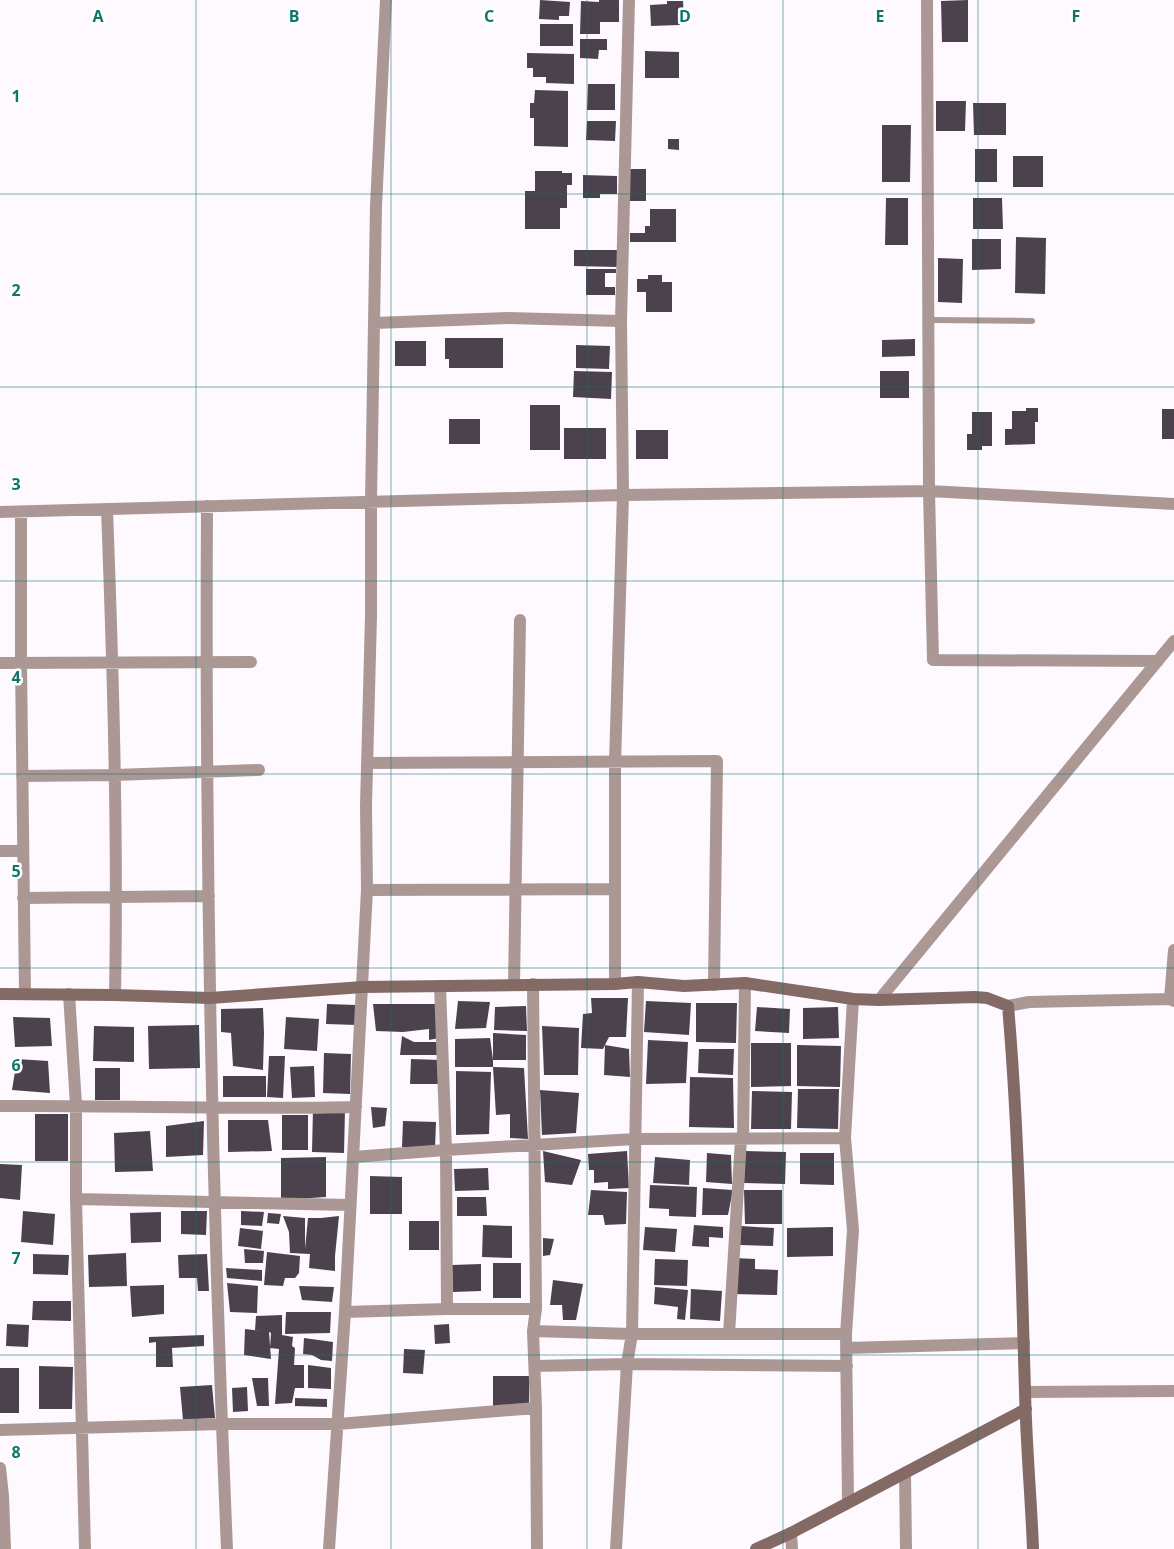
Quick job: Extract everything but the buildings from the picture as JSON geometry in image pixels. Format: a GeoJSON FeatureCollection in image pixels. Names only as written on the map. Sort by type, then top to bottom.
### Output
{"type":"FeatureCollection","features":[{"type":"Feature","properties":{"kind":"street"},"geometry":{"type":"LineString","coordinates":[[329,1549],[345,1312],[368,890],[366,806],[371,616],[370,501],[376,206],[386,0]]}},
{"type":"Feature","properties":{"kind":"street"},"geometry":{"type":"LineString","coordinates":[[615,984],[615,762],[623,494],[621,320],[629,0]]}},
{"type":"Feature","properties":{"kind":"street"},"geometry":{"type":"LineString","coordinates":[[927,0],[929,492],[933,660],[1160,658],[1174,662]]}},
{"type":"Feature","properties":{"kind":"street"},"geometry":{"type":"LineString","coordinates":[[374,323],[508,318],[621,320]]}},
{"type":"Feature","properties":{"kind":"street"},"geometry":{"type":"LineString","coordinates":[[0,512],[623,494],[929,492],[1174,504]]}},
{"type":"Feature","properties":{"kind":"street"},"geometry":{"type":"LineString","coordinates":[[207,506],[206,662],[210,998],[214,1202],[227,1549]]}},
{"type":"Feature","properties":{"kind":"street"},"geometry":{"type":"LineString","coordinates":[[106,509],[115,775],[117,898],[115,995]]}},
{"type":"Feature","properties":{"kind":"street"},"geometry":{"type":"LineString","coordinates":[[21,512],[25,994]]}},
{"type":"Feature","properties":{"kind":"street"},"geometry":{"type":"LineString","coordinates":[[514,985],[520,620]]}},
{"type":"Feature","properties":{"kind":"street"},"geometry":{"type":"LineString","coordinates":[[879,1000],[1174,641]]}},
{"type":"Feature","properties":{"kind":"street"},"geometry":{"type":"LineString","coordinates":[[0,663],[251,662]]}},
{"type":"Feature","properties":{"kind":"street"},"geometry":{"type":"LineString","coordinates":[[368,763],[717,761],[714,985]]}},
{"type":"Feature","properties":{"kind":"street"},"geometry":{"type":"LineString","coordinates":[[22,776],[259,770]]}},
{"type":"Feature","properties":{"kind":"street"},"geometry":{"type":"LineString","coordinates":[[0,851],[23,851]]}},
{"type":"Feature","properties":{"kind":"street"},"geometry":{"type":"LineString","coordinates":[[368,890],[615,889]]}},
{"type":"Feature","properties":{"kind":"street"},"geometry":{"type":"LineString","coordinates":[[23,898],[209,896]]}},
{"type":"Feature","properties":{"kind":"street"},"geometry":{"type":"LineString","coordinates":[[0,994],[210,998],[363,987],[615,984],[638,982],[684,986],[745,983],[853,999],[879,1000],[975,996],[987,998],[1008,1006],[1029,1002],[1172,1000],[1174,950]]}},
{"type":"Feature","properties":{"kind":"street"},"geometry":{"type":"LineString","coordinates":[[616,1549],[627,1364],[632,1334],[638,982]]}},
{"type":"Feature","properties":{"kind":"street"},"geometry":{"type":"LineString","coordinates":[[729,1334],[742,1139],[745,983]]}},
{"type":"Feature","properties":{"kind":"street"},"geometry":{"type":"LineString","coordinates":[[533,984],[536,1309],[533,1331],[536,1408],[537,1549]]}},
{"type":"Feature","properties":{"kind":"street"},"geometry":{"type":"LineString","coordinates":[[440,986],[446,1150],[447,1309]]}},
{"type":"Feature","properties":{"kind":"street"},"geometry":{"type":"LineString","coordinates":[[69,994],[76,1105],[76,1199],[84,1549]]}},
{"type":"Feature","properties":{"kind":"street"},"geometry":{"type":"LineString","coordinates":[[848,1502],[846,1334],[853,1230],[845,1138],[853,999]]}},
{"type":"Feature","properties":{"kind":"street"},"geometry":{"type":"LineString","coordinates":[[1008,1006],[1014,1074],[1025,1392],[1033,1549]]}},
{"type":"Feature","properties":{"kind":"street"},"geometry":{"type":"LineString","coordinates":[[0,1106],[356,1107]]}},
{"type":"Feature","properties":{"kind":"street"},"geometry":{"type":"LineString","coordinates":[[353,1157],[635,1139],[845,1138]]}},
{"type":"Feature","properties":{"kind":"street"},"geometry":{"type":"LineString","coordinates":[[76,1199],[350,1205]]}},
{"type":"Feature","properties":{"kind":"street"},"geometry":{"type":"LineString","coordinates":[[345,1312],[536,1309]]}},
{"type":"Feature","properties":{"kind":"street"},"geometry":{"type":"LineString","coordinates":[[533,1331],[632,1334],[846,1334]]}},
{"type":"Feature","properties":{"kind":"street"},"geometry":{"type":"LineString","coordinates":[[846,1348],[1024,1343]]}},
{"type":"Feature","properties":{"kind":"street"},"geometry":{"type":"LineString","coordinates":[[535,1366],[627,1364],[847,1366]]}},
{"type":"Feature","properties":{"kind":"street"},"geometry":{"type":"LineString","coordinates":[[1025,1392],[1174,1391]]}},
{"type":"Feature","properties":{"kind":"street"},"geometry":{"type":"LineString","coordinates":[[0,1430],[222,1424],[338,1424],[536,1408]]}},
{"type":"Feature","properties":{"kind":"street"},"geometry":{"type":"LineString","coordinates":[[756,1549],[791,1533],[1026,1409]]}},
{"type":"Feature","properties":{"kind":"street"},"geometry":{"type":"LineString","coordinates":[[0,1468],[4,1496],[5,1549]]}},
{"type":"Feature","properties":{"kind":"street"},"geometry":{"type":"LineString","coordinates":[[905,1473],[906,1549]]}},
{"type":"Feature","properties":{"kind":"street"},"geometry":{"type":"LineString","coordinates":[[791,1533],[792,1549]]}},
{"type":"Feature","properties":{"kind":"lane"},"geometry":{"type":"LineString","coordinates":[[929,320],[1032,321]]}}]}
